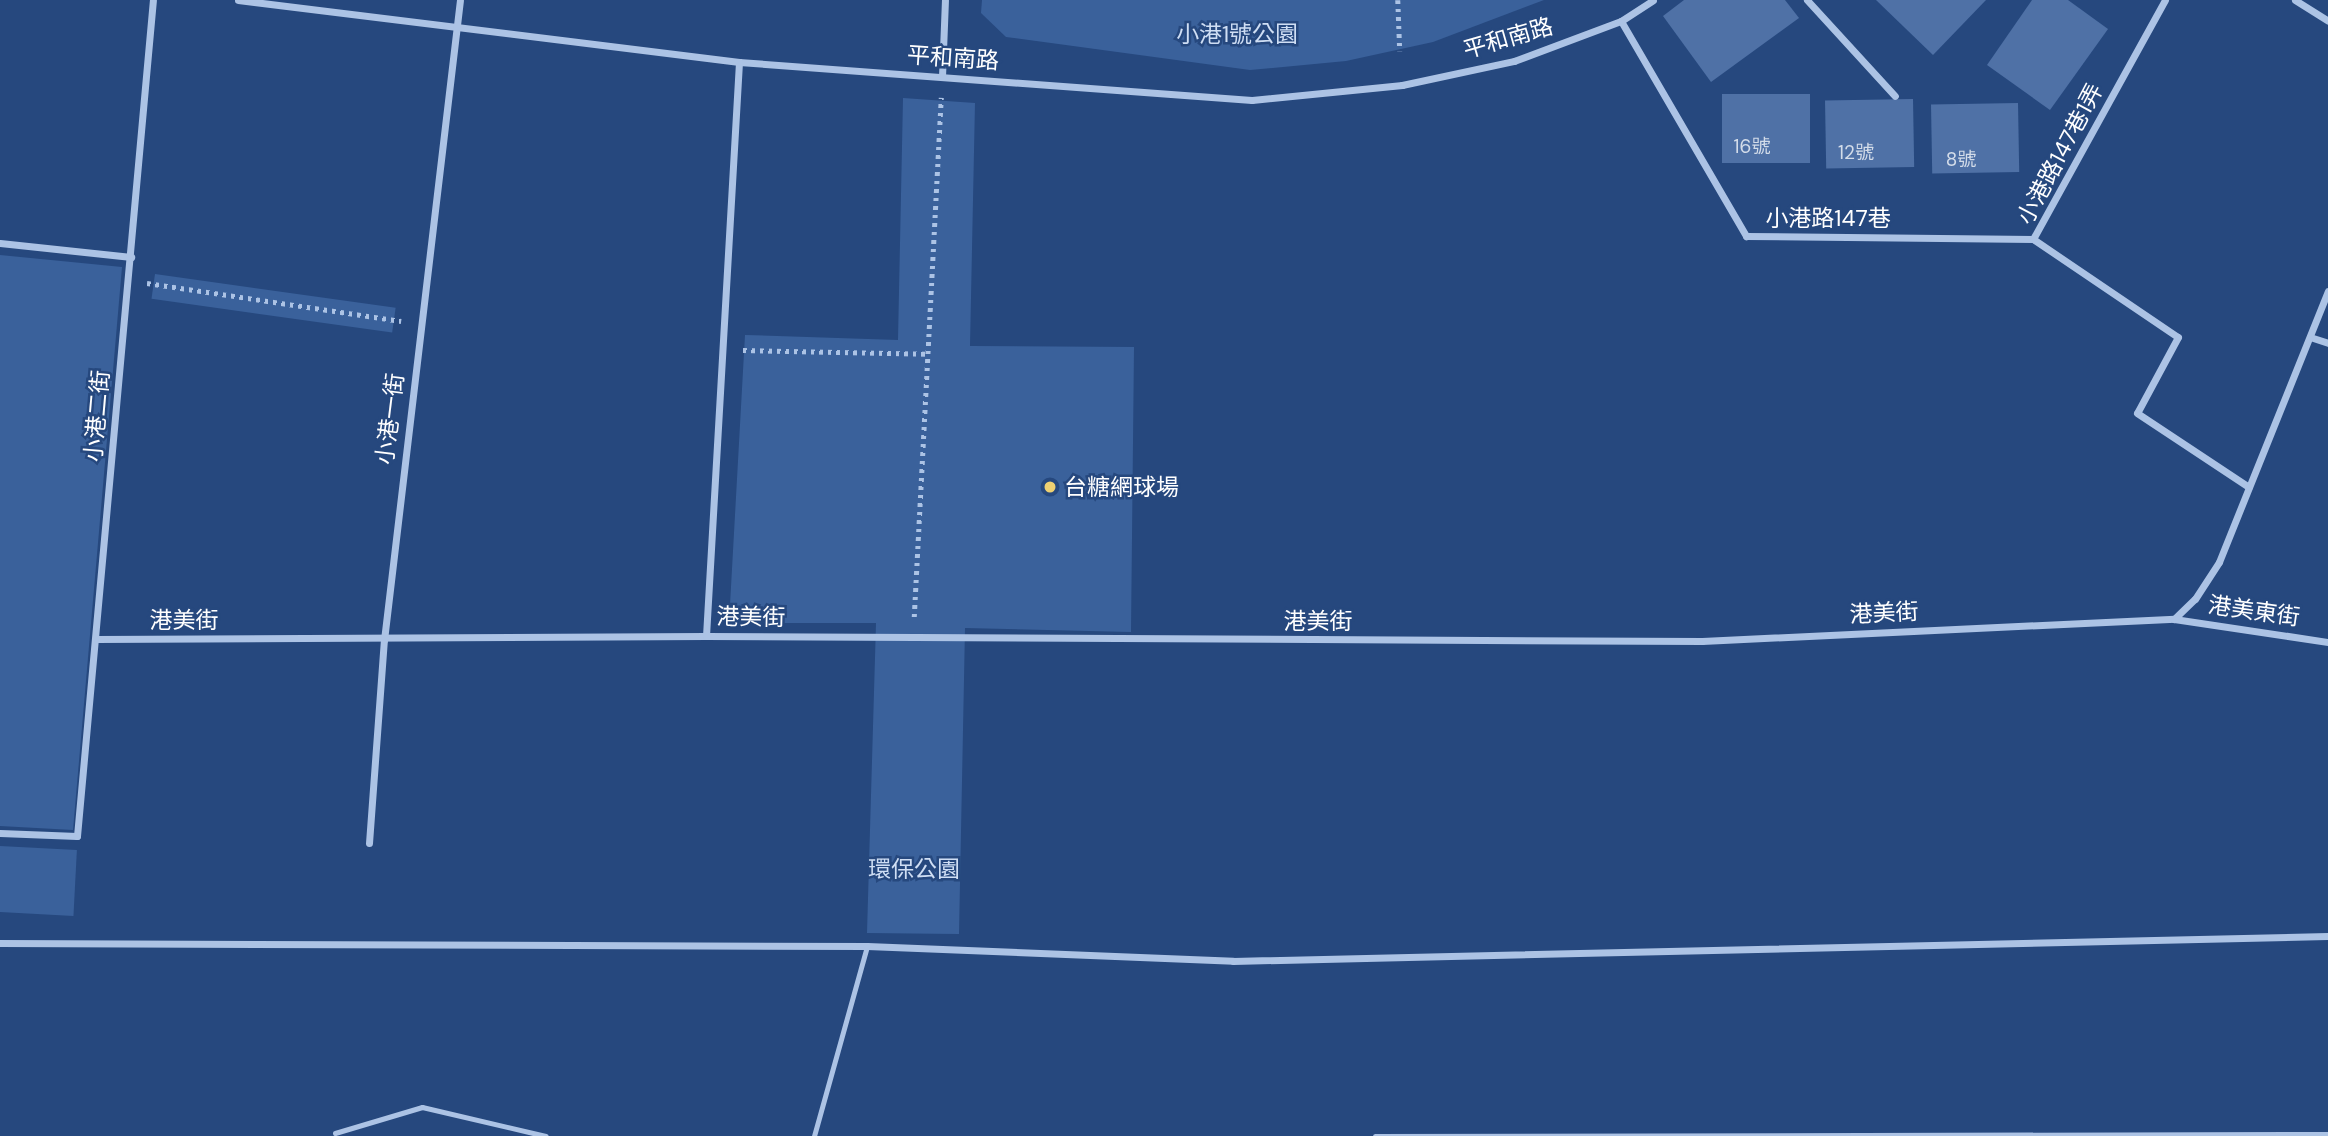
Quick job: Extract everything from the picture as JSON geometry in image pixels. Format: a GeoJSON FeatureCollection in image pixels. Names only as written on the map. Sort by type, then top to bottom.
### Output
{"type":"FeatureCollection","features":[{"type":"Feature","properties":{"kind":"street","name":"小港二街"},"geometry":{"type":"LineString","coordinates":[[0,833],[77,836],[153,0]]}},
{"type":"Feature","properties":{"kind":"street","name":"平和南路"},"geometry":{"type":"LineString","coordinates":[[238,0],[738,62],[1252,100],[1402,85],[1514,61],[1620,21],[1653,0]]}},
{"type":"Feature","properties":{"kind":"street","name":"小港一街"},"geometry":{"type":"LineString","coordinates":[[369,843],[384,640],[454,28],[460,0]]}},
{"type":"Feature","properties":{"kind":"street"},"geometry":{"type":"LineString","coordinates":[[942,77],[945,0]]}},
{"type":"Feature","properties":{"kind":"street"},"geometry":{"type":"LineString","coordinates":[[1807,0],[1895,96]]}},
{"type":"Feature","properties":{"kind":"street","name":"小港路147巷1弄"},"geometry":{"type":"LineString","coordinates":[[2165,0],[2033,239],[2178,337],[2137,412],[2249,487]]}},
{"type":"Feature","properties":{"kind":"street"},"geometry":{"type":"LineString","coordinates":[[2295,0],[2328,21]]}},
{"type":"Feature","properties":{"kind":"street","name":"小港路147巷"},"geometry":{"type":"LineString","coordinates":[[1620,21],[1746,236],[2033,239]]}},
{"type":"Feature","properties":{"kind":"street"},"geometry":{"type":"LineString","coordinates":[[706,636],[738,62]]}},
{"type":"Feature","properties":{"kind":"street"},"geometry":{"type":"LineString","coordinates":[[0,243],[131,257]]}},
{"type":"Feature","properties":{"kind":"street"},"geometry":{"type":"LineString","coordinates":[[2174,619],[2195,599],[2219,562],[2313,338],[2328,291]]}},
{"type":"Feature","properties":{"kind":"street"},"geometry":{"type":"LineString","coordinates":[[2313,338],[2328,343]]}},
{"type":"Feature","properties":{"kind":"street","name":"港美街"},"geometry":{"type":"LineString","coordinates":[[96,639],[384,640],[706,636],[1702,640],[2174,619]]}},
{"type":"Feature","properties":{"kind":"street","name":"港美東街"},"geometry":{"type":"LineString","coordinates":[[2174,619],[2328,642]]}},
{"type":"Feature","properties":{"kind":"street"},"geometry":{"type":"LineString","coordinates":[[0,943],[867,946],[1233,961],[2328,936]]}},
{"type":"Feature","properties":{"kind":"lane"},"geometry":{"type":"LineString","coordinates":[[814,1136],[867,946]]}},
{"type":"Feature","properties":{"kind":"lane"},"geometry":{"type":"LineString","coordinates":[[335,1133],[422,1107],[546,1136]]}},
{"type":"Feature","properties":{"kind":"lane"},"geometry":{"type":"LineString","coordinates":[[1374,1136],[2328,1134]]}},
{"type":"Feature","properties":{"kind":"path"},"geometry":{"type":"LineString","coordinates":[[1398,0],[1400,51]]}},
{"type":"Feature","properties":{"kind":"path"},"geometry":{"type":"LineString","coordinates":[[912,638],[942,77]]}},
{"type":"Feature","properties":{"kind":"path"},"geometry":{"type":"LineString","coordinates":[[129,281],[420,324]]}},
{"type":"Feature","properties":{"kind":"path"},"geometry":{"type":"LineString","coordinates":[[722,350],[928,354]]}},
{"type":"Feature","properties":{"kind":"green space","name":"小港1號公園"},"geometry":{"type":"Polygon","coordinates":[[[982,0],[1544,0],[1433,42],[1346,61],[1250,70],[1006,37],[981,13],[982,0]]]}},
{"type":"Feature","properties":{"kind":"green space","name":"環保公園"},"geometry":{"type":"Polygon","coordinates":[[[903,98],[975,103],[970,346],[1134,347],[1131,632],[965,628],[959,934],[867,933],[876,623],[729,623],[745,335],[898,340],[903,98]]]}},
{"type":"Feature","properties":{"kind":"green space"},"geometry":{"type":"Polygon","coordinates":[[[0,255],[122,267],[73,830],[0,826],[0,255]]]}},
{"type":"Feature","properties":{"kind":"green space"},"geometry":{"type":"Polygon","coordinates":[[[155,274],[396,308],[392,333],[152,299],[155,274]]]}},
{"type":"Feature","properties":{"kind":"green space"},"geometry":{"type":"Polygon","coordinates":[[[0,846],[77,850],[73,916],[0,912],[0,846]]]}},
{"type":"Feature","properties":{"kind":"building"},"geometry":{"type":"Polygon","coordinates":[[[1684,0],[1785,0],[1799,18],[1711,82],[1663,16],[1684,0]]]}},
{"type":"Feature","properties":{"kind":"building"},"geometry":{"type":"Polygon","coordinates":[[[1876,0],[1986,0],[1933,55],[1876,0]]]}},
{"type":"Feature","properties":{"kind":"building"},"geometry":{"type":"Polygon","coordinates":[[[2032,0],[2068,0],[2108,29],[2050,110],[1987,65],[2032,0]]]}},
{"type":"Feature","properties":{"kind":"building"},"geometry":{"type":"Polygon","coordinates":[[[1722,94],[1810,94],[1810,163],[1722,163],[1722,94]]]}},
{"type":"Feature","properties":{"kind":"building"},"geometry":{"type":"Polygon","coordinates":[[[1913,99],[1914,167],[1826,169],[1825,101],[1913,99]]]}},
{"type":"Feature","properties":{"kind":"building"},"geometry":{"type":"Polygon","coordinates":[[[2018,103],[2019,172],[1932,174],[1931,105],[2018,103]]]}},
{"type":"Feature","properties":{"kind":"place","name":"台糖網球場"},"geometry":{"type":"Point","coordinates":[1050,487]}}]}
